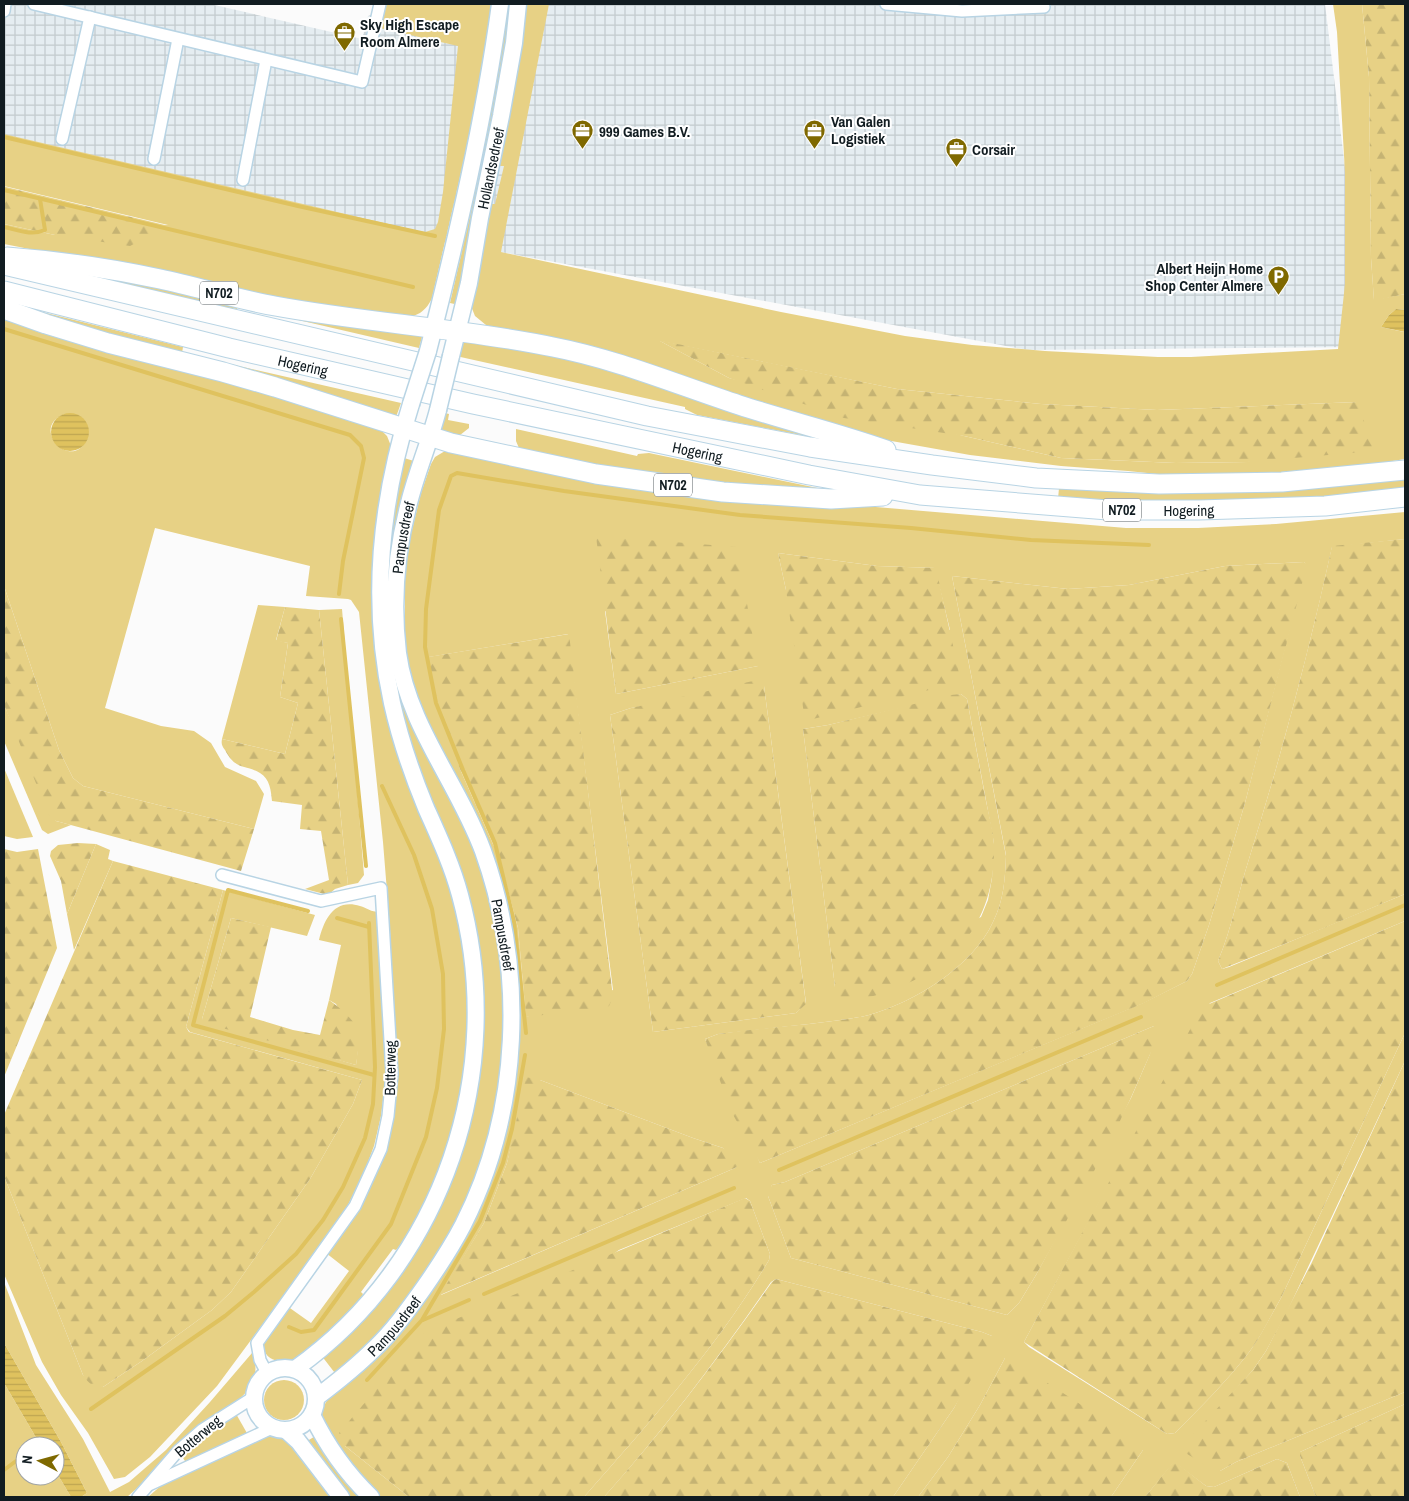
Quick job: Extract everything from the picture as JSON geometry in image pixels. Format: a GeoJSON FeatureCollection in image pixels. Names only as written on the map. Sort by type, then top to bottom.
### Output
{"type":"FeatureCollection","features":[{"type":"Feature","properties":{"kind":"highway","name":"N702"},"geometry":{"type":"LineString","coordinates":[[4,257],[56,260],[160,279],[272,306],[348,318],[434,327],[556,347],[624,366],[741,406],[862,441],[932,465]]}},
{"type":"Feature","properties":{"kind":"highway","name":"Hogering"},"geometry":{"type":"LineString","coordinates":[[4,266],[647,416],[810,447],[932,465],[1036,478],[1159,484],[1282,482],[1405,470]]}},
{"type":"Feature","properties":{"kind":"highway","name":"Hogering"},"geometry":{"type":"LineString","coordinates":[[4,291],[229,348],[473,404],[800,473],[920,495],[1098,509],[1199,510],[1325,506],[1405,498]]}},
{"type":"Feature","properties":{"kind":"highway","name":"N702"},"geometry":{"type":"LineString","coordinates":[[4,309],[99,340],[223,372],[452,443],[596,474],[723,492],[831,498],[920,495]]}},
{"type":"Feature","properties":{"kind":"main road","name":"Hollandsedreef"},"geometry":{"type":"LineString","coordinates":[[411,404],[428,351],[474,157],[500,4]]}},
{"type":"Feature","properties":{"kind":"main road","name":"Hollandsedreef"},"geometry":{"type":"LineString","coordinates":[[438,410],[458,331],[503,109],[514,43],[518,4]]}},
{"type":"Feature","properties":{"kind":"main road","name":"Pampusdreef"},"geometry":{"type":"LineString","coordinates":[[295,1369],[345,1328],[371,1300],[411,1245],[442,1184],[455,1148],[465,1112],[475,1045],[476,1003],[469,931],[452,867],[411,770],[401,739],[392,702],[380,625],[380,585],[386,502],[411,404]]}},
{"type":"Feature","properties":{"kind":"main road","name":"Pampusdreef"},"geometry":{"type":"LineString","coordinates":[[317,1397],[375,1348],[408,1310],[442,1261],[463,1225],[478,1190],[497,1133],[506,1087],[511,1044],[511,983],[504,930],[493,885],[470,820],[454,786],[419,724],[405,689],[399,655],[395,608],[398,555],[409,502],[438,410]]}},
{"type":"Feature","properties":{"kind":"main road"},"geometry":{"type":"LineString","coordinates":[[280,1429],[302,1426],[312,1415],[317,1397],[314,1385],[306,1375],[295,1369],[285,1367],[267,1373],[260,1380],[256,1388],[254,1406],[264,1422],[280,1429],[298,1441],[341,1497]]}},
{"type":"Feature","properties":{"kind":"main road"},"geometry":{"type":"LineString","coordinates":[[312,1415],[324,1439],[337,1458],[371,1497]]}},
{"type":"Feature","properties":{"kind":"street"},"geometry":{"type":"LineString","coordinates":[[4,11],[5,4]]}},
{"type":"Feature","properties":{"kind":"street"},"geometry":{"type":"LineString","coordinates":[[34,4],[362,82],[380,4]]}},
{"type":"Feature","properties":{"kind":"street"},"geometry":{"type":"LineString","coordinates":[[886,4],[962,11],[1044,7]]}},
{"type":"Feature","properties":{"kind":"street"},"geometry":{"type":"LineString","coordinates":[[62,139],[90,17]]}},
{"type":"Feature","properties":{"kind":"street"},"geometry":{"type":"LineString","coordinates":[[154,159],[178,38]]}},
{"type":"Feature","properties":{"kind":"street"},"geometry":{"type":"LineString","coordinates":[[243,180],[266,60]]}},
{"type":"Feature","properties":{"kind":"street","name":"Botterweg"},"geometry":{"type":"LineString","coordinates":[[222,875],[321,901],[381,888],[392,1074],[385,1133],[381,1149],[356,1206],[257,1343],[260,1360],[267,1373]]}},
{"type":"Feature","properties":{"kind":"street","name":"Botterweg"},"geometry":{"type":"LineString","coordinates":[[138,1497],[178,1451],[202,1430],[254,1397]]}},
{"type":"Feature","properties":{"kind":"street","name":"Botterweg"},"geometry":{"type":"LineString","coordinates":[[149,1485],[280,1429]]}},
{"type":"Feature","properties":{"kind":"shaded area"},"geometry":{"type":"Polygon","coordinates":[[[4,4],[210,4],[362,39],[368,16],[401,4],[1325,4],[1367,347],[1028,350],[334,221],[4,148],[4,4]]]}},
{"type":"Feature","properties":{"kind":"shaded area"},"geometry":{"type":"Polygon","coordinates":[[[1396,309],[1405,310],[1405,332],[1381,327],[1389,315],[1396,309]]]}},
{"type":"Feature","properties":{"kind":"shaded area"},"geometry":{"type":"Polygon","coordinates":[[[70,413],[83,419],[89,432],[83,445],[70,451],[57,445],[51,432],[57,419],[70,413]]]}},
{"type":"Feature","properties":{"kind":"shaded area"},"geometry":{"type":"Polygon","coordinates":[[[4,1343],[58,1436],[35,1436],[4,1383],[4,1343]]]}},
{"type":"Feature","properties":{"kind":"shaded area"},"geometry":{"type":"Polygon","coordinates":[[[65,1450],[87,1493],[81,1497],[71,1497],[64,1486],[65,1450]]]}},
{"type":"Feature","properties":{"kind":"green space"},"geometry":{"type":"Polygon","coordinates":[[[386,4],[494,4],[473,132],[466,151],[432,298],[427,307],[421,312],[414,316],[398,318],[371,316],[4,244],[4,224],[55,235],[168,225],[4,186],[4,134],[418,231],[425,232],[435,229],[443,192],[458,46],[380,28],[386,4]]]}},
{"type":"Feature","properties":{"kind":"green space"},"geometry":{"type":"Polygon","coordinates":[[[504,4],[511,4],[501,75],[459,305],[450,303],[484,155],[483,127],[504,4]]]}},
{"type":"Feature","properties":{"kind":"green space"},"geometry":{"type":"Polygon","coordinates":[[[527,4],[549,4],[501,252],[781,312],[905,336],[972,345],[1045,351],[1191,357],[1338,349],[1345,284],[1345,173],[1337,32],[1333,4],[1362,4],[1369,77],[1371,258],[1374,300],[1405,294],[1405,310],[1396,309],[1389,315],[1381,327],[1404,332],[1405,330],[1405,459],[1249,475],[1176,476],[1061,466],[970,455],[869,437],[486,325],[475,316],[471,306],[481,239],[492,204],[495,204],[504,166],[500,166],[499,152],[524,6],[527,4]],[[660,341],[729,378],[1061,458],[1176,463],[1248,462],[1357,402],[1157,410],[1041,404],[897,389],[660,341]]]}},
{"type":"Feature","properties":{"kind":"green space"},"geometry":{"type":"Polygon","coordinates":[[[1362,4],[1405,4],[1405,294],[1374,301],[1371,258],[1369,77],[1362,4]]]}},
{"type":"Feature","properties":{"kind":"green space"},"geometry":{"type":"Polygon","coordinates":[[[4,186],[169,226],[130,246],[55,235],[4,224],[4,186]]]}},
{"type":"Feature","properties":{"kind":"green space"},"geometry":{"type":"Polygon","coordinates":[[[55,266],[424,330],[419,348],[238,306],[237,309],[197,302],[55,266]]]}},
{"type":"Feature","properties":{"kind":"green space"},"geometry":{"type":"Polygon","coordinates":[[[10,304],[183,347],[182,353],[401,403],[396,417],[163,353],[10,304]]]}},
{"type":"Feature","properties":{"kind":"green space"},"geometry":{"type":"Polygon","coordinates":[[[4,315],[196,369],[380,429],[387,436],[391,446],[380,649],[459,907],[472,1021],[458,1121],[418,1223],[396,1250],[393,1249],[361,1292],[363,1294],[354,1312],[293,1362],[277,1361],[269,1357],[262,1343],[287,1306],[311,1323],[349,1271],[326,1253],[380,1158],[393,1026],[390,929],[383,842],[359,612],[351,600],[348,599],[306,596],[310,566],[155,528],[105,708],[161,726],[194,731],[211,743],[225,767],[256,781],[264,794],[254,829],[83,786],[73,778],[59,750],[4,586],[4,315]],[[65,414],[55,420],[51,428],[56,444],[63,449],[71,451],[79,449],[86,441],[88,430],[80,418],[71,414],[65,414]]]}},
{"type":"Feature","properties":{"kind":"green space"},"geometry":{"type":"Polygon","coordinates":[[[461,336],[590,365],[863,447],[697,415],[685,409],[685,407],[456,356],[461,336]]]}},
{"type":"Feature","properties":{"kind":"green space"},"geometry":{"type":"Polygon","coordinates":[[[658,340],[897,389],[1041,404],[1157,410],[1357,402],[1375,451],[1248,462],[1176,463],[1061,458],[964,436],[844,418],[729,378],[658,340]]]}},
{"type":"Feature","properties":{"kind":"green space"},"geometry":{"type":"Polygon","coordinates":[[[441,412],[449,414],[448,420],[469,424],[469,428],[455,439],[439,435],[441,412]]]}},
{"type":"Feature","properties":{"kind":"green space"},"geometry":{"type":"Polygon","coordinates":[[[516,429],[637,456],[638,454],[649,453],[832,491],[766,491],[521,453],[516,441],[516,429]]]}},
{"type":"Feature","properties":{"kind":"green space"},"geometry":{"type":"Polygon","coordinates":[[[445,451],[840,504],[1126,528],[1198,528],[1276,524],[1405,512],[1405,539],[1332,547],[1314,626],[1283,743],[1231,923],[1218,961],[1222,969],[1229,967],[1405,894],[1405,921],[1210,1003],[1155,1098],[1024,1342],[1167,1434],[1175,1433],[1233,1372],[1250,1351],[1281,1298],[1405,1033],[1405,1061],[1286,1314],[1266,1351],[1253,1370],[1227,1399],[1220,1471],[1236,1462],[1405,1392],[1405,1404],[1300,1452],[1316,1497],[1300,1497],[1287,1463],[1277,1459],[1214,1487],[1206,1486],[1174,1462],[1145,1497],[1111,1497],[1143,1450],[1005,1358],[980,1405],[948,1457],[918,1497],[893,1497],[954,1408],[992,1336],[776,1279],[771,1282],[732,1338],[670,1419],[627,1471],[604,1497],[584,1497],[682,1383],[728,1323],[769,1260],[770,1254],[750,1201],[746,1198],[619,1250],[345,1446],[409,1497],[376,1497],[371,1493],[319,1420],[320,1413],[330,1395],[437,1278],[510,1090],[503,905],[419,714],[405,650],[405,572],[411,534],[421,493],[435,457],[445,451]],[[778,553],[786,590],[950,630],[935,568],[877,566],[778,553]],[[1304,562],[1225,566],[1129,585],[1068,589],[952,576],[1006,856],[1000,906],[984,938],[972,953],[941,980],[905,1001],[862,1017],[718,1034],[705,1039],[760,1163],[1143,1003],[1187,981],[1192,974],[1209,925],[1245,803],[1306,565],[1304,562]],[[605,611],[616,694],[758,666],[605,611]],[[568,634],[429,657],[460,769],[500,860],[518,928],[526,1017],[613,990],[568,634]],[[764,686],[631,708],[610,715],[653,1032],[796,1013],[806,1003],[764,686]],[[961,694],[828,725],[803,729],[835,987],[981,917],[988,900],[992,878],[994,843],[967,699],[961,694]],[[1154,1026],[785,1182],[772,1185],[768,1196],[791,1258],[1007,1315],[1019,1303],[1036,1275],[1131,1098],[1150,1054],[1154,1026]],[[540,1080],[516,1127],[507,1163],[484,1223],[441,1295],[735,1168],[738,1165],[723,1148],[540,1080]]]}},
{"type":"Feature","properties":{"kind":"green space"},"geometry":{"type":"Polygon","coordinates":[[[401,457],[417,462],[390,628],[493,902],[507,1004],[499,1101],[466,1208],[403,1309],[338,1377],[321,1355],[345,1334],[457,1156],[477,966],[401,722],[384,584],[401,457]]]}},
{"type":"Feature","properties":{"kind":"green space"},"geometry":{"type":"Polygon","coordinates":[[[1405,477],[1405,489],[1250,503],[1176,505],[1058,499],[1059,488],[1176,493],[1249,492],[1405,477]]]}},
{"type":"Feature","properties":{"kind":"green space"},"geometry":{"type":"Polygon","coordinates":[[[596,536],[737,547],[758,666],[616,694],[596,536]]]}},
{"type":"Feature","properties":{"kind":"green space"},"geometry":{"type":"Polygon","coordinates":[[[1405,539],[1405,894],[1222,969],[1218,961],[1231,923],[1283,743],[1314,625],[1332,546],[1405,539]]]}},
{"type":"Feature","properties":{"kind":"green space"},"geometry":{"type":"Polygon","coordinates":[[[778,553],[877,566],[936,568],[961,682],[805,721],[786,590],[778,553]]]}},
{"type":"Feature","properties":{"kind":"green space"},"geometry":{"type":"Polygon","coordinates":[[[1304,562],[1307,565],[1245,803],[1209,925],[1192,974],[1187,981],[1144,1003],[760,1163],[731,1111],[705,1039],[718,1034],[862,1017],[905,1001],[941,980],[972,953],[984,938],[1000,906],[1006,855],[952,576],[1068,589],[1129,585],[1225,566],[1304,562]]]}},
{"type":"Feature","properties":{"kind":"green space"},"geometry":{"type":"Polygon","coordinates":[[[4,586],[59,750],[73,778],[83,786],[254,829],[241,871],[56,821],[49,815],[4,705],[4,586]]]}},
{"type":"Feature","properties":{"kind":"green space"},"geometry":{"type":"Polygon","coordinates":[[[258,605],[285,607],[276,640],[288,643],[280,697],[298,703],[285,754],[222,739],[258,605]]]}},
{"type":"Feature","properties":{"kind":"green space"},"geometry":{"type":"Polygon","coordinates":[[[285,607],[319,610],[348,885],[335,889],[328,895],[305,889],[329,880],[321,831],[300,829],[302,805],[272,801],[266,778],[255,770],[241,766],[233,761],[222,744],[222,739],[285,754],[298,703],[280,697],[288,643],[276,641],[285,607]]]}},
{"type":"Feature","properties":{"kind":"green space"},"geometry":{"type":"Polygon","coordinates":[[[342,609],[364,875],[358,883],[348,885],[319,610],[342,609]]]}},
{"type":"Feature","properties":{"kind":"green space"},"geometry":{"type":"Polygon","coordinates":[[[569,634],[613,997],[609,1006],[604,1008],[526,1017],[518,928],[500,860],[460,769],[441,715],[428,657],[569,634]]]}},
{"type":"Feature","properties":{"kind":"green space"},"geometry":{"type":"Polygon","coordinates":[[[753,681],[764,686],[806,1004],[796,1013],[653,1032],[610,715],[631,708],[753,681]]]}},
{"type":"Feature","properties":{"kind":"green space"},"geometry":{"type":"Polygon","coordinates":[[[961,694],[967,699],[992,826],[994,844],[993,872],[988,897],[979,919],[966,939],[950,956],[931,971],[909,983],[879,994],[846,1001],[840,1000],[835,987],[803,729],[828,725],[961,694]]]}},
{"type":"Feature","properties":{"kind":"green space"},"geometry":{"type":"Polygon","coordinates":[[[4,705],[56,821],[71,825],[48,834],[42,830],[4,741],[4,705]]]}},
{"type":"Feature","properties":{"kind":"green space"},"geometry":{"type":"Polygon","coordinates":[[[4,768],[33,837],[17,839],[4,836],[4,768]]]}},
{"type":"Feature","properties":{"kind":"green space"},"geometry":{"type":"Polygon","coordinates":[[[96,844],[110,850],[108,859],[113,861],[74,950],[67,914],[96,844]]]}},
{"type":"Feature","properties":{"kind":"green space"},"geometry":{"type":"Polygon","coordinates":[[[96,844],[67,914],[61,881],[50,856],[51,851],[58,845],[96,844]]]}},
{"type":"Feature","properties":{"kind":"green space"},"geometry":{"type":"Polygon","coordinates":[[[4,849],[17,852],[38,849],[57,948],[4,1077],[4,849]]]}},
{"type":"Feature","properties":{"kind":"green space"},"geometry":{"type":"Polygon","coordinates":[[[113,861],[223,890],[186,1027],[189,1032],[362,1080],[353,1104],[310,1179],[231,1292],[212,1310],[103,1387],[96,1386],[87,1381],[83,1375],[4,1176],[4,1115],[113,861]]]}},
{"type":"Feature","properties":{"kind":"green space"},"geometry":{"type":"Polygon","coordinates":[[[223,890],[315,915],[307,936],[231,918],[202,1019],[356,1065],[358,1047],[336,1004],[329,1000],[341,945],[319,940],[327,918],[332,912],[343,905],[351,904],[379,912],[385,1018],[385,1084],[381,1116],[374,1146],[365,1170],[347,1207],[325,1240],[217,1386],[150,1457],[125,1477],[114,1479],[88,1433],[61,1395],[42,1362],[4,1274],[4,1176],[83,1375],[103,1387],[212,1310],[231,1292],[310,1179],[353,1104],[362,1080],[190,1032],[186,1027],[223,890]]]}},
{"type":"Feature","properties":{"kind":"green space"},"geometry":{"type":"Polygon","coordinates":[[[231,918],[271,927],[250,1017],[293,1030],[320,1035],[329,1000],[341,1009],[356,1026],[359,1042],[356,1065],[204,1023],[202,1019],[231,918]]]}},
{"type":"Feature","properties":{"kind":"green space"},"geometry":{"type":"Polygon","coordinates":[[[1405,921],[1405,1033],[1281,1298],[1254,1345],[1223,1383],[1175,1433],[1167,1434],[1024,1342],[1202,1007],[1405,921]]]}},
{"type":"Feature","properties":{"kind":"green space"},"geometry":{"type":"Polygon","coordinates":[[[1154,1026],[1157,1028],[1157,1034],[1154,1046],[1130,1101],[1036,1275],[1019,1303],[1007,1315],[791,1258],[768,1196],[772,1185],[785,1182],[1154,1026]]]}},
{"type":"Feature","properties":{"kind":"green space"},"geometry":{"type":"Polygon","coordinates":[[[1405,1061],[1405,1392],[1236,1462],[1220,1471],[1213,1470],[1184,1452],[1183,1445],[1253,1370],[1266,1351],[1312,1262],[1405,1061]]]}},
{"type":"Feature","properties":{"kind":"green space"},"geometry":{"type":"Polygon","coordinates":[[[526,1077],[540,1080],[723,1148],[734,1155],[739,1165],[440,1295],[484,1223],[507,1163],[526,1077]]]}},
{"type":"Feature","properties":{"kind":"green space"},"geometry":{"type":"Polygon","coordinates":[[[745,1198],[750,1201],[770,1254],[769,1260],[728,1323],[682,1383],[584,1497],[409,1497],[345,1446],[339,1433],[425,1332],[745,1198]]]}},
{"type":"Feature","properties":{"kind":"green space"},"geometry":{"type":"Polygon","coordinates":[[[776,1279],[992,1336],[990,1348],[954,1408],[893,1497],[604,1497],[670,1419],[776,1279]]]}},
{"type":"Feature","properties":{"kind":"green space"},"geometry":{"type":"Polygon","coordinates":[[[4,1282],[36,1365],[83,1439],[110,1492],[129,1482],[166,1450],[252,1353],[255,1369],[252,1383],[237,1401],[127,1497],[81,1497],[87,1493],[65,1450],[65,1436],[58,1436],[4,1343],[4,1282]]]}},
{"type":"Feature","properties":{"kind":"green space"},"geometry":{"type":"Polygon","coordinates":[[[1005,1358],[1009,1358],[1143,1445],[1143,1450],[1111,1497],[918,1497],[948,1457],[980,1405],[1005,1358]]]}},
{"type":"Feature","properties":{"kind":"green space"},"geometry":{"type":"Polygon","coordinates":[[[280,1380],[288,1380],[295,1383],[301,1389],[304,1400],[301,1411],[295,1417],[288,1420],[280,1420],[273,1417],[267,1411],[264,1404],[264,1396],[267,1389],[273,1383],[280,1380]]]}},
{"type":"Feature","properties":{"kind":"green space"},"geometry":{"type":"Polygon","coordinates":[[[4,1383],[35,1436],[15,1436],[15,1486],[64,1486],[71,1497],[4,1497],[4,1383]]]}},
{"type":"Feature","properties":{"kind":"green space"},"geometry":{"type":"Polygon","coordinates":[[[1405,1404],[1405,1497],[1316,1497],[1300,1452],[1405,1404]]]}},
{"type":"Feature","properties":{"kind":"green space"},"geometry":{"type":"Polygon","coordinates":[[[235,1412],[248,1435],[189,1461],[185,1461],[181,1455],[185,1450],[235,1412]]]}},
{"type":"Feature","properties":{"kind":"green space"},"geometry":{"type":"Polygon","coordinates":[[[317,1435],[366,1497],[347,1497],[304,1443],[317,1435]]]}},
{"type":"Feature","properties":{"kind":"green space"},"geometry":{"type":"Polygon","coordinates":[[[280,1437],[290,1442],[337,1497],[148,1497],[164,1483],[262,1438],[280,1437]]]}},
{"type":"Feature","properties":{"kind":"green space"},"geometry":{"type":"Polygon","coordinates":[[[1277,1459],[1287,1463],[1300,1497],[1145,1497],[1174,1461],[1206,1486],[1214,1487],[1277,1459]]]}},
{"type":"Feature","properties":{"kind":"waterway"},"geometry":{"type":"LineString","coordinates":[[4,137],[435,236]]}},
{"type":"Feature","properties":{"kind":"waterway"},"geometry":{"type":"LineString","coordinates":[[4,190],[413,287]]}},
{"type":"Feature","properties":{"kind":"waterway"},"geometry":{"type":"LineString","coordinates":[[4,227],[30,232],[45,230],[40,199]]}},
{"type":"Feature","properties":{"kind":"waterway"},"geometry":{"type":"LineString","coordinates":[[4,329],[350,435],[361,446],[364,458],[343,561],[339,594]]}},
{"type":"Feature","properties":{"kind":"waterway"},"geometry":{"type":"LineString","coordinates":[[526,1033],[514,922],[495,843],[436,703],[425,647],[426,609],[439,510],[451,476],[457,473],[564,491],[740,515],[911,528],[1031,540],[1149,545]]}},
{"type":"Feature","properties":{"kind":"waterway"},"geometry":{"type":"LineString","coordinates":[[341,619],[366,866]]}},
{"type":"Feature","properties":{"kind":"waterway"},"geometry":{"type":"LineString","coordinates":[[289,1327],[301,1332],[314,1330],[391,1224],[426,1137],[437,1088],[444,1029],[443,974],[432,909],[414,855],[382,786]]}},
{"type":"Feature","properties":{"kind":"waterway"},"geometry":{"type":"LineString","coordinates":[[308,911],[228,890],[193,1025],[374,1075]]}},
{"type":"Feature","properties":{"kind":"waterway"},"geometry":{"type":"LineString","coordinates":[[1217,985],[1405,905]]}},
{"type":"Feature","properties":{"kind":"waterway"},"geometry":{"type":"LineString","coordinates":[[337,918],[369,927]]}},
{"type":"Feature","properties":{"kind":"waterway"},"geometry":{"type":"LineString","coordinates":[[91,1409],[225,1316],[254,1292],[296,1254],[323,1220],[343,1187],[365,1138],[373,1104],[375,1067],[369,923]]}},
{"type":"Feature","properties":{"kind":"waterway"},"geometry":{"type":"LineString","coordinates":[[779,1170],[1141,1017]]}},
{"type":"Feature","properties":{"kind":"waterway"},"geometry":{"type":"LineString","coordinates":[[367,1380],[422,1320],[480,1221],[503,1163],[512,1129],[525,1055]]}},
{"type":"Feature","properties":{"kind":"waterway"},"geometry":{"type":"LineString","coordinates":[[484,1294],[734,1188]]}},
{"type":"Feature","properties":{"kind":"waterway"},"geometry":{"type":"LineString","coordinates":[[423,1320],[469,1300]]}},
{"type":"Feature","properties":{"kind":"waterway"},"geometry":{"type":"LineString","coordinates":[[4,1470],[15,1462]]}},
{"type":"Feature","properties":{"kind":"place","name":"Sky High Escape Room Almere"},"geometry":{"type":"Point","coordinates":[344,52]}},
{"type":"Feature","properties":{"kind":"place","name":"Van Galen Logistiek"},"geometry":{"type":"Point","coordinates":[815,149]}},
{"type":"Feature","properties":{"kind":"place","name":"999 Games B.V."},"geometry":{"type":"Point","coordinates":[583,150]}},
{"type":"Feature","properties":{"kind":"place","name":"Corsair"},"geometry":{"type":"Point","coordinates":[956,168]}},
{"type":"Feature","properties":{"kind":"place","name":"Albert Heijn Home Shop Center Almere"},"geometry":{"type":"Point","coordinates":[1279,296]}}]}
